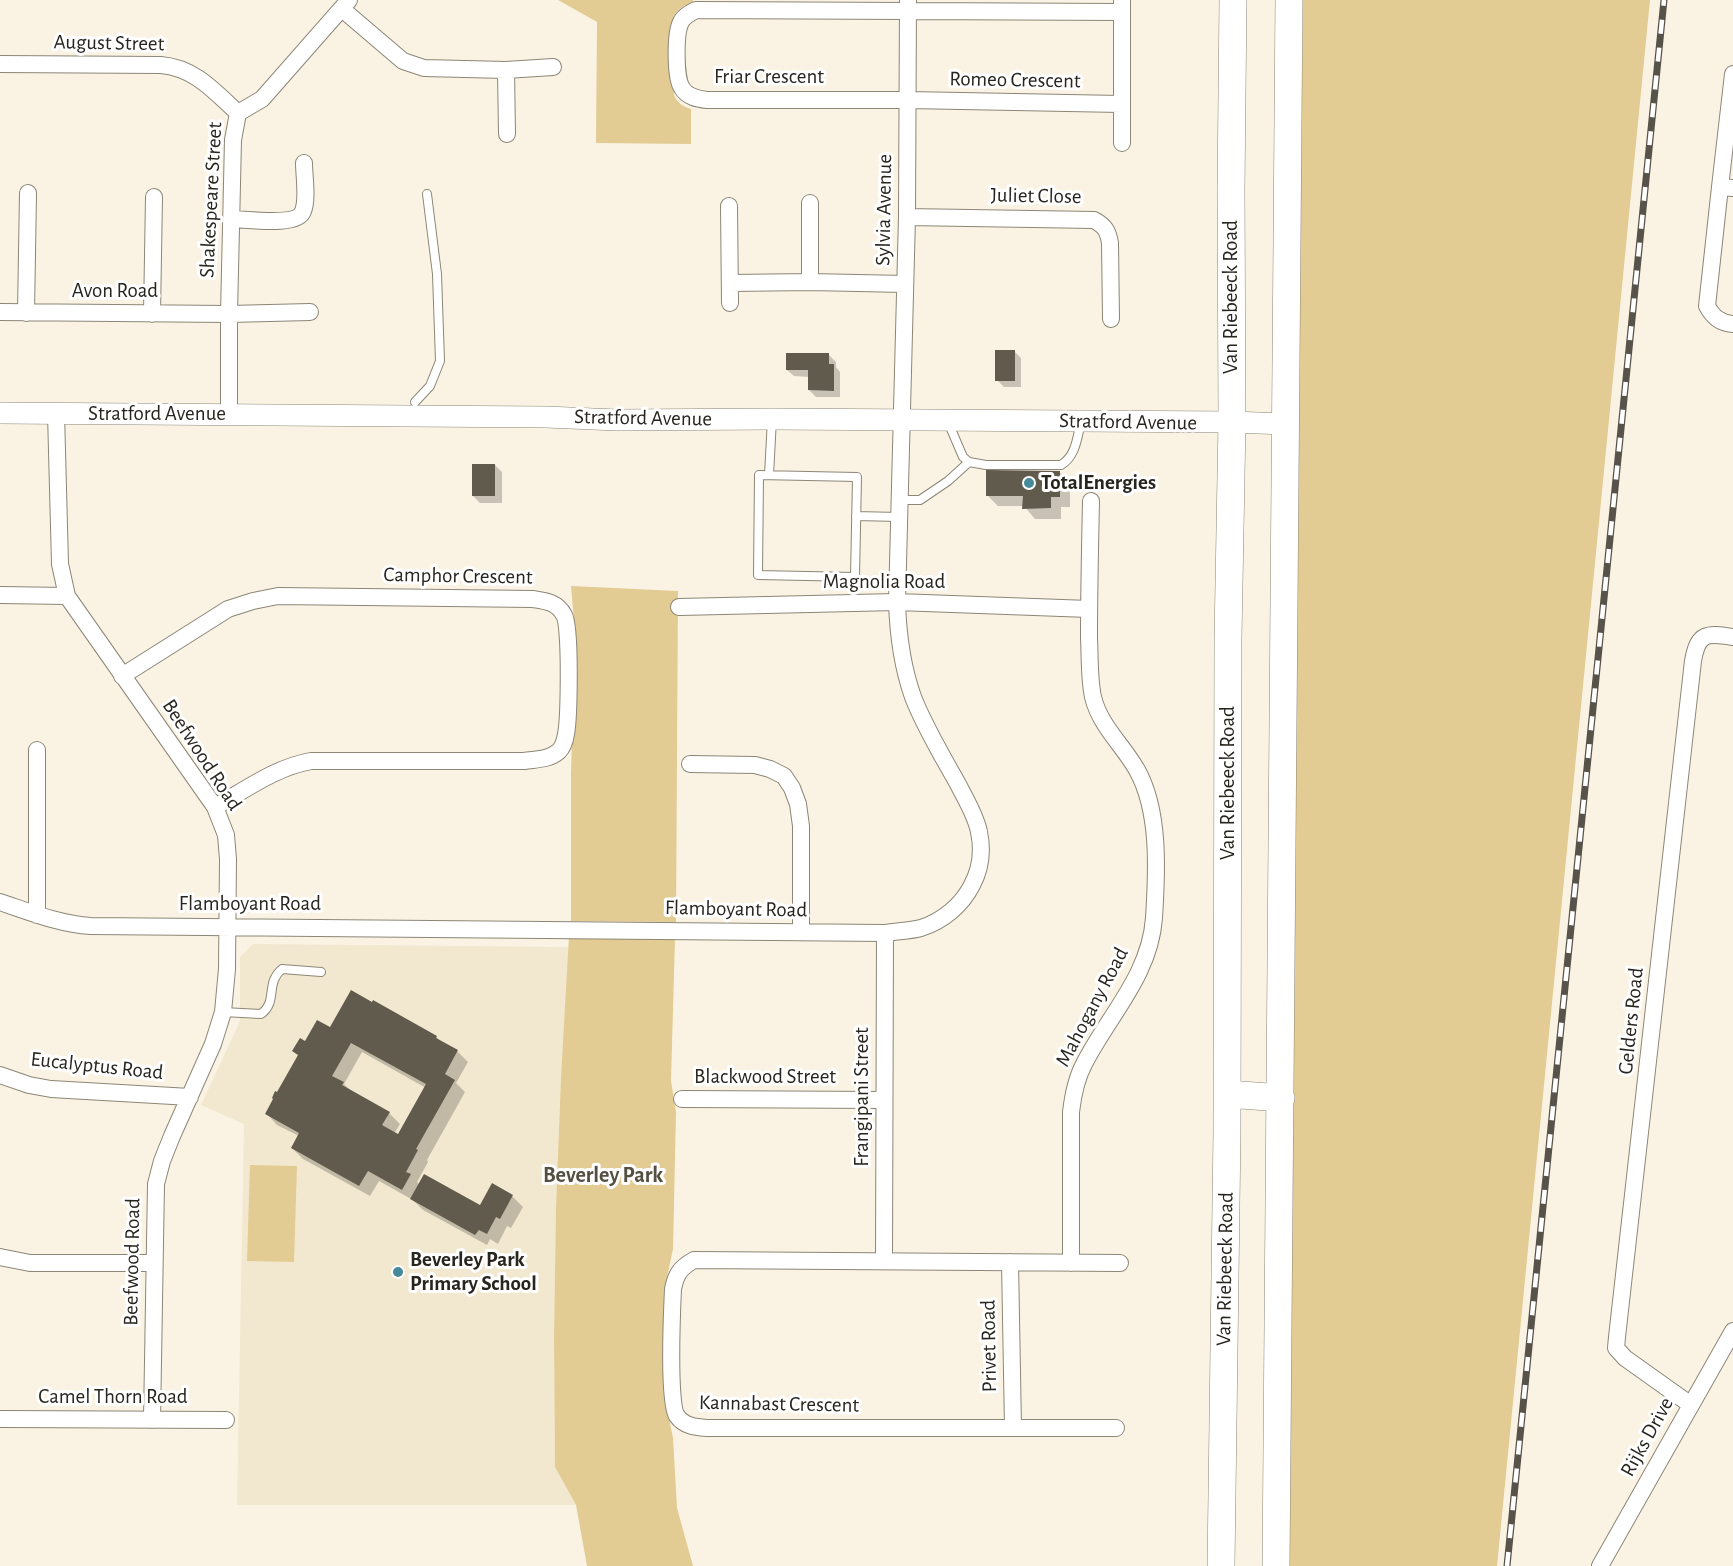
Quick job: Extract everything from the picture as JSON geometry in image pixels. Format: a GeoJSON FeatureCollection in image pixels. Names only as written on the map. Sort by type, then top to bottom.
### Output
{"type":"FeatureCollection","features":[{"type":"Feature","properties":{"kind":"main road","name":"Van Riebeeck Road"},"geometry":{"type":"LineString","coordinates":[[1221,1566],[1228,1094],[1228,638],[1232,422],[1233,0]]}},
{"type":"Feature","properties":{"kind":"main road"},"geometry":{"type":"LineString","coordinates":[[1276,1566],[1289,0]]}},
{"type":"Feature","properties":{"kind":"main road"},"geometry":{"type":"LineString","coordinates":[[1228,1094],[1281,1098]]}},
{"type":"Feature","properties":{"kind":"street"},"geometry":{"type":"LineString","coordinates":[[346,4],[396,55],[424,69],[507,70],[553,67]]}},
{"type":"Feature","properties":{"kind":"street","name":"Shakespeare Street"},"geometry":{"type":"LineString","coordinates":[[229,414],[232,140],[237,113],[262,99],[346,4]]}},
{"type":"Feature","properties":{"kind":"street"},"geometry":{"type":"LineString","coordinates":[[908,6],[1122,6],[1122,143]]}},
{"type":"Feature","properties":{"kind":"street","name":"Sylvia Avenue"},"geometry":{"type":"LineString","coordinates":[[902,420],[907,217],[908,6]]}},
{"type":"Feature","properties":{"kind":"street","name":"Friar Crescent"},"geometry":{"type":"LineString","coordinates":[[908,6],[696,10],[680,22],[677,76],[681,88],[688,94],[707,100],[908,100]]}},
{"type":"Feature","properties":{"kind":"street","name":"August Street"},"geometry":{"type":"LineString","coordinates":[[0,64],[170,66],[196,75],[237,113]]}},
{"type":"Feature","properties":{"kind":"street"},"geometry":{"type":"LineString","coordinates":[[507,70],[507,134]]}},
{"type":"Feature","properties":{"kind":"street"},"geometry":{"type":"LineString","coordinates":[[1733,74],[1727,188],[1707,306],[1717,319],[1733,324]]}},
{"type":"Feature","properties":{"kind":"street","name":"Romeo Crescent"},"geometry":{"type":"LineString","coordinates":[[908,100],[1121,104]]}},
{"type":"Feature","properties":{"kind":"street"},"geometry":{"type":"LineString","coordinates":[[231,219],[287,221],[299,217],[304,206],[304,163]]}},
{"type":"Feature","properties":{"kind":"street"},"geometry":{"type":"LineString","coordinates":[[26,312],[28,193]]}},
{"type":"Feature","properties":{"kind":"street"},"geometry":{"type":"LineString","coordinates":[[152,314],[154,196]]}},
{"type":"Feature","properties":{"kind":"street"},"geometry":{"type":"LineString","coordinates":[[810,203],[810,282]]}},
{"type":"Feature","properties":{"kind":"street"},"geometry":{"type":"LineString","coordinates":[[729,206],[730,303]]}},
{"type":"Feature","properties":{"kind":"street","name":"Juliet Close"},"geometry":{"type":"LineString","coordinates":[[907,217],[1094,220],[1103,225],[1108,232],[1110,243],[1111,319]]}},
{"type":"Feature","properties":{"kind":"street"},"geometry":{"type":"LineString","coordinates":[[730,283],[905,284]]}},
{"type":"Feature","properties":{"kind":"street","name":"Avon Road"},"geometry":{"type":"LineString","coordinates":[[0,312],[152,314],[310,312]]}},
{"type":"Feature","properties":{"kind":"street","name":"Stratford Avenue"},"geometry":{"type":"LineString","coordinates":[[0,413],[1285,424]]}},
{"type":"Feature","properties":{"kind":"street","name":"Beefwood Road"},"geometry":{"type":"LineString","coordinates":[[56,413],[60,564],[67,596],[214,807],[222,823],[227,847],[227,969],[223,1012],[213,1044],[162,1161],[156,1184],[152,1420]]}},
{"type":"Feature","properties":{"kind":"street","name":"Flamboyant Road"},"geometry":{"type":"LineString","coordinates":[[0,902],[62,923],[91,926],[885,933],[922,927],[944,917],[958,906],[969,891],[979,871],[982,853],[979,830],[970,807],[913,697],[903,664],[897,602],[902,420]]}},
{"type":"Feature","properties":{"kind":"street","name":"Mahogany Road"},"geometry":{"type":"LineString","coordinates":[[1071,1263],[1071,1112],[1074,1093],[1084,1063],[1139,973],[1149,946],[1154,920],[1155,834],[1152,808],[1137,769],[1109,733],[1093,699],[1089,609],[1091,501]]}},
{"type":"Feature","properties":{"kind":"street"},"geometry":{"type":"LineString","coordinates":[[0,596],[67,596]]}},
{"type":"Feature","properties":{"kind":"street","name":"Camphor Crescent"},"geometry":{"type":"LineString","coordinates":[[122,676],[228,609],[278,596],[533,599],[550,601],[566,617],[569,673],[567,732],[560,751],[546,758],[524,761],[311,761],[297,763],[214,807]]}},
{"type":"Feature","properties":{"kind":"street","name":"Magnolia Road"},"geometry":{"type":"LineString","coordinates":[[679,607],[897,602],[1089,609]]}},
{"type":"Feature","properties":{"kind":"street","name":"Gelders Road"},"geometry":{"type":"LineString","coordinates":[[1691,1405],[1625,1358],[1616,1348],[1694,653],[1702,639],[1712,634],[1733,637]]}},
{"type":"Feature","properties":{"kind":"street"},"geometry":{"type":"LineString","coordinates":[[37,750],[37,915]]}},
{"type":"Feature","properties":{"kind":"street"},"geometry":{"type":"LineString","coordinates":[[690,764],[755,765],[784,776],[792,788],[798,804],[801,826],[801,932]]}},
{"type":"Feature","properties":{"kind":"street","name":"Frangipani Street"},"geometry":{"type":"LineString","coordinates":[[884,1261],[885,933]]}},
{"type":"Feature","properties":{"kind":"street","name":"Eucalyptus Road"},"geometry":{"type":"LineString","coordinates":[[0,1075],[29,1085],[51,1089],[190,1097]]}},
{"type":"Feature","properties":{"kind":"street","name":"Blackwood Street"},"geometry":{"type":"LineString","coordinates":[[682,1099],[884,1100]]}},
{"type":"Feature","properties":{"kind":"street"},"geometry":{"type":"LineString","coordinates":[[0,1257],[30,1263],[154,1263]]}},
{"type":"Feature","properties":{"kind":"street","name":"Kannabast Crescent"},"geometry":{"type":"LineString","coordinates":[[1116,1428],[707,1428],[692,1426],[682,1422],[675,1414],[672,1396],[673,1289],[675,1275],[682,1266],[694,1260],[1119,1263]]}},
{"type":"Feature","properties":{"kind":"street","name":"Privet Road"},"geometry":{"type":"LineString","coordinates":[[1010,1262],[1013,1428]]}},
{"type":"Feature","properties":{"kind":"street","name":"Rijks Drive"},"geometry":{"type":"LineString","coordinates":[[1600,1566],[1691,1405],[1729,1347],[1733,1331]]}},
{"type":"Feature","properties":{"kind":"street","name":"Camel Thorn Road"},"geometry":{"type":"LineString","coordinates":[[0,1419],[226,1420]]}},
{"type":"Feature","properties":{"kind":"lane"},"geometry":{"type":"LineString","coordinates":[[415,402],[430,386],[441,361],[437,274],[428,194]]}},
{"type":"Feature","properties":{"kind":"lane"},"geometry":{"type":"LineString","coordinates":[[769,475],[772,419]]}},
{"type":"Feature","properties":{"kind":"lane"},"geometry":{"type":"LineString","coordinates":[[947,420],[963,458],[969,462],[986,465],[1061,465],[1067,462],[1074,451],[1081,421]]}},
{"type":"Feature","properties":{"kind":"lane"},"geometry":{"type":"LineString","coordinates":[[856,516],[899,508],[920,500],[948,481],[969,462]]}},
{"type":"Feature","properties":{"kind":"lane"},"geometry":{"type":"LineString","coordinates":[[759,475],[857,477],[856,516],[855,577],[758,575],[759,475]]}},
{"type":"Feature","properties":{"kind":"lane"},"geometry":{"type":"LineString","coordinates":[[223,1012],[261,1014],[266,1011],[270,1003],[272,982],[282,969],[321,972]]}},
{"type":"Feature","properties":{"kind":"shaded area"},"geometry":{"type":"Polygon","coordinates":[[[558,0],[693,0],[693,3],[682,7],[674,16],[671,44],[674,93],[679,103],[691,109],[691,144],[596,143],[597,22],[558,0]]]}},
{"type":"Feature","properties":{"kind":"shaded area"},"geometry":{"type":"Polygon","coordinates":[[[1303,0],[1650,0],[1497,1566],[1284,1566],[1303,0]]]}},
{"type":"Feature","properties":{"kind":"shaded area"},"geometry":{"type":"Polygon","coordinates":[[[571,586],[678,591],[676,922],[571,921],[571,774],[575,631],[571,586]]]}},
{"type":"Feature","properties":{"kind":"shaded area"},"geometry":{"type":"Polygon","coordinates":[[[569,936],[675,938],[671,1081],[676,1112],[673,1249],[665,1287],[665,1399],[673,1438],[677,1508],[693,1566],[587,1566],[576,1505],[555,1467],[556,1207],[569,936]]]}},
{"type":"Feature","properties":{"kind":"shaded area","name":"Beverley Park Primary School"},"geometry":{"type":"Polygon","coordinates":[[[253,944],[569,947],[556,1207],[555,1467],[576,1505],[237,1505],[244,1124],[201,1105],[240,1021],[240,957],[253,944]]]}},
{"type":"Feature","properties":{"kind":"shaded area"},"geometry":{"type":"Polygon","coordinates":[[[250,1165],[297,1166],[294,1262],[247,1261],[250,1165]]]}},
{"type":"Feature","properties":{"kind":"building"},"geometry":{"type":"Polygon","coordinates":[[[995,350],[1015,350],[1015,381],[995,381],[995,350]]]}},
{"type":"Feature","properties":{"kind":"building"},"geometry":{"type":"Polygon","coordinates":[[[786,353],[829,353],[829,364],[834,364],[834,391],[808,390],[808,370],[786,370],[786,353]]]}},
{"type":"Feature","properties":{"kind":"building"},"geometry":{"type":"Polygon","coordinates":[[[472,464],[495,464],[495,496],[472,496],[472,464]]]}},
{"type":"Feature","properties":{"kind":"building"},"geometry":{"type":"Polygon","coordinates":[[[986,470],[1060,471],[1060,497],[1051,497],[1051,508],[1022,509],[1023,496],[986,496],[986,470]]]}},
{"type":"Feature","properties":{"kind":"building"},"geometry":{"type":"Polygon","coordinates":[[[351,990],[372,1002],[373,1000],[458,1050],[445,1074],[455,1080],[416,1149],[418,1150],[406,1172],[411,1174],[402,1190],[368,1171],[359,1186],[291,1148],[299,1133],[265,1114],[275,1091],[277,1092],[298,1055],[292,1051],[300,1038],[305,1041],[317,1020],[330,1027],[351,990]],[[351,1043],[332,1076],[344,1082],[342,1085],[390,1112],[382,1125],[398,1134],[426,1084],[351,1043]]]}},
{"type":"Feature","properties":{"kind":"building"},"geometry":{"type":"Polygon","coordinates":[[[424,1174],[480,1205],[492,1183],[513,1195],[500,1219],[496,1217],[487,1234],[479,1230],[475,1235],[410,1199],[424,1174]]]}},
{"type":"Feature","properties":{"kind":"railway"},"geometry":{"type":"LineString","coordinates":[[1507,1566],[1664,0]]}},
{"type":"Feature","properties":{"kind":"place","name":"TotalEnergies"},"geometry":{"type":"Point","coordinates":[1029,483]}},
{"type":"Feature","properties":{"kind":"place","name":"Beverley Park Primary School"},"geometry":{"type":"Point","coordinates":[398,1272]}},
{"type":"Feature","properties":{"kind":"district","name":"Beverley Park"},"geometry":{"type":"Point","coordinates":[603,1175]}}]}
